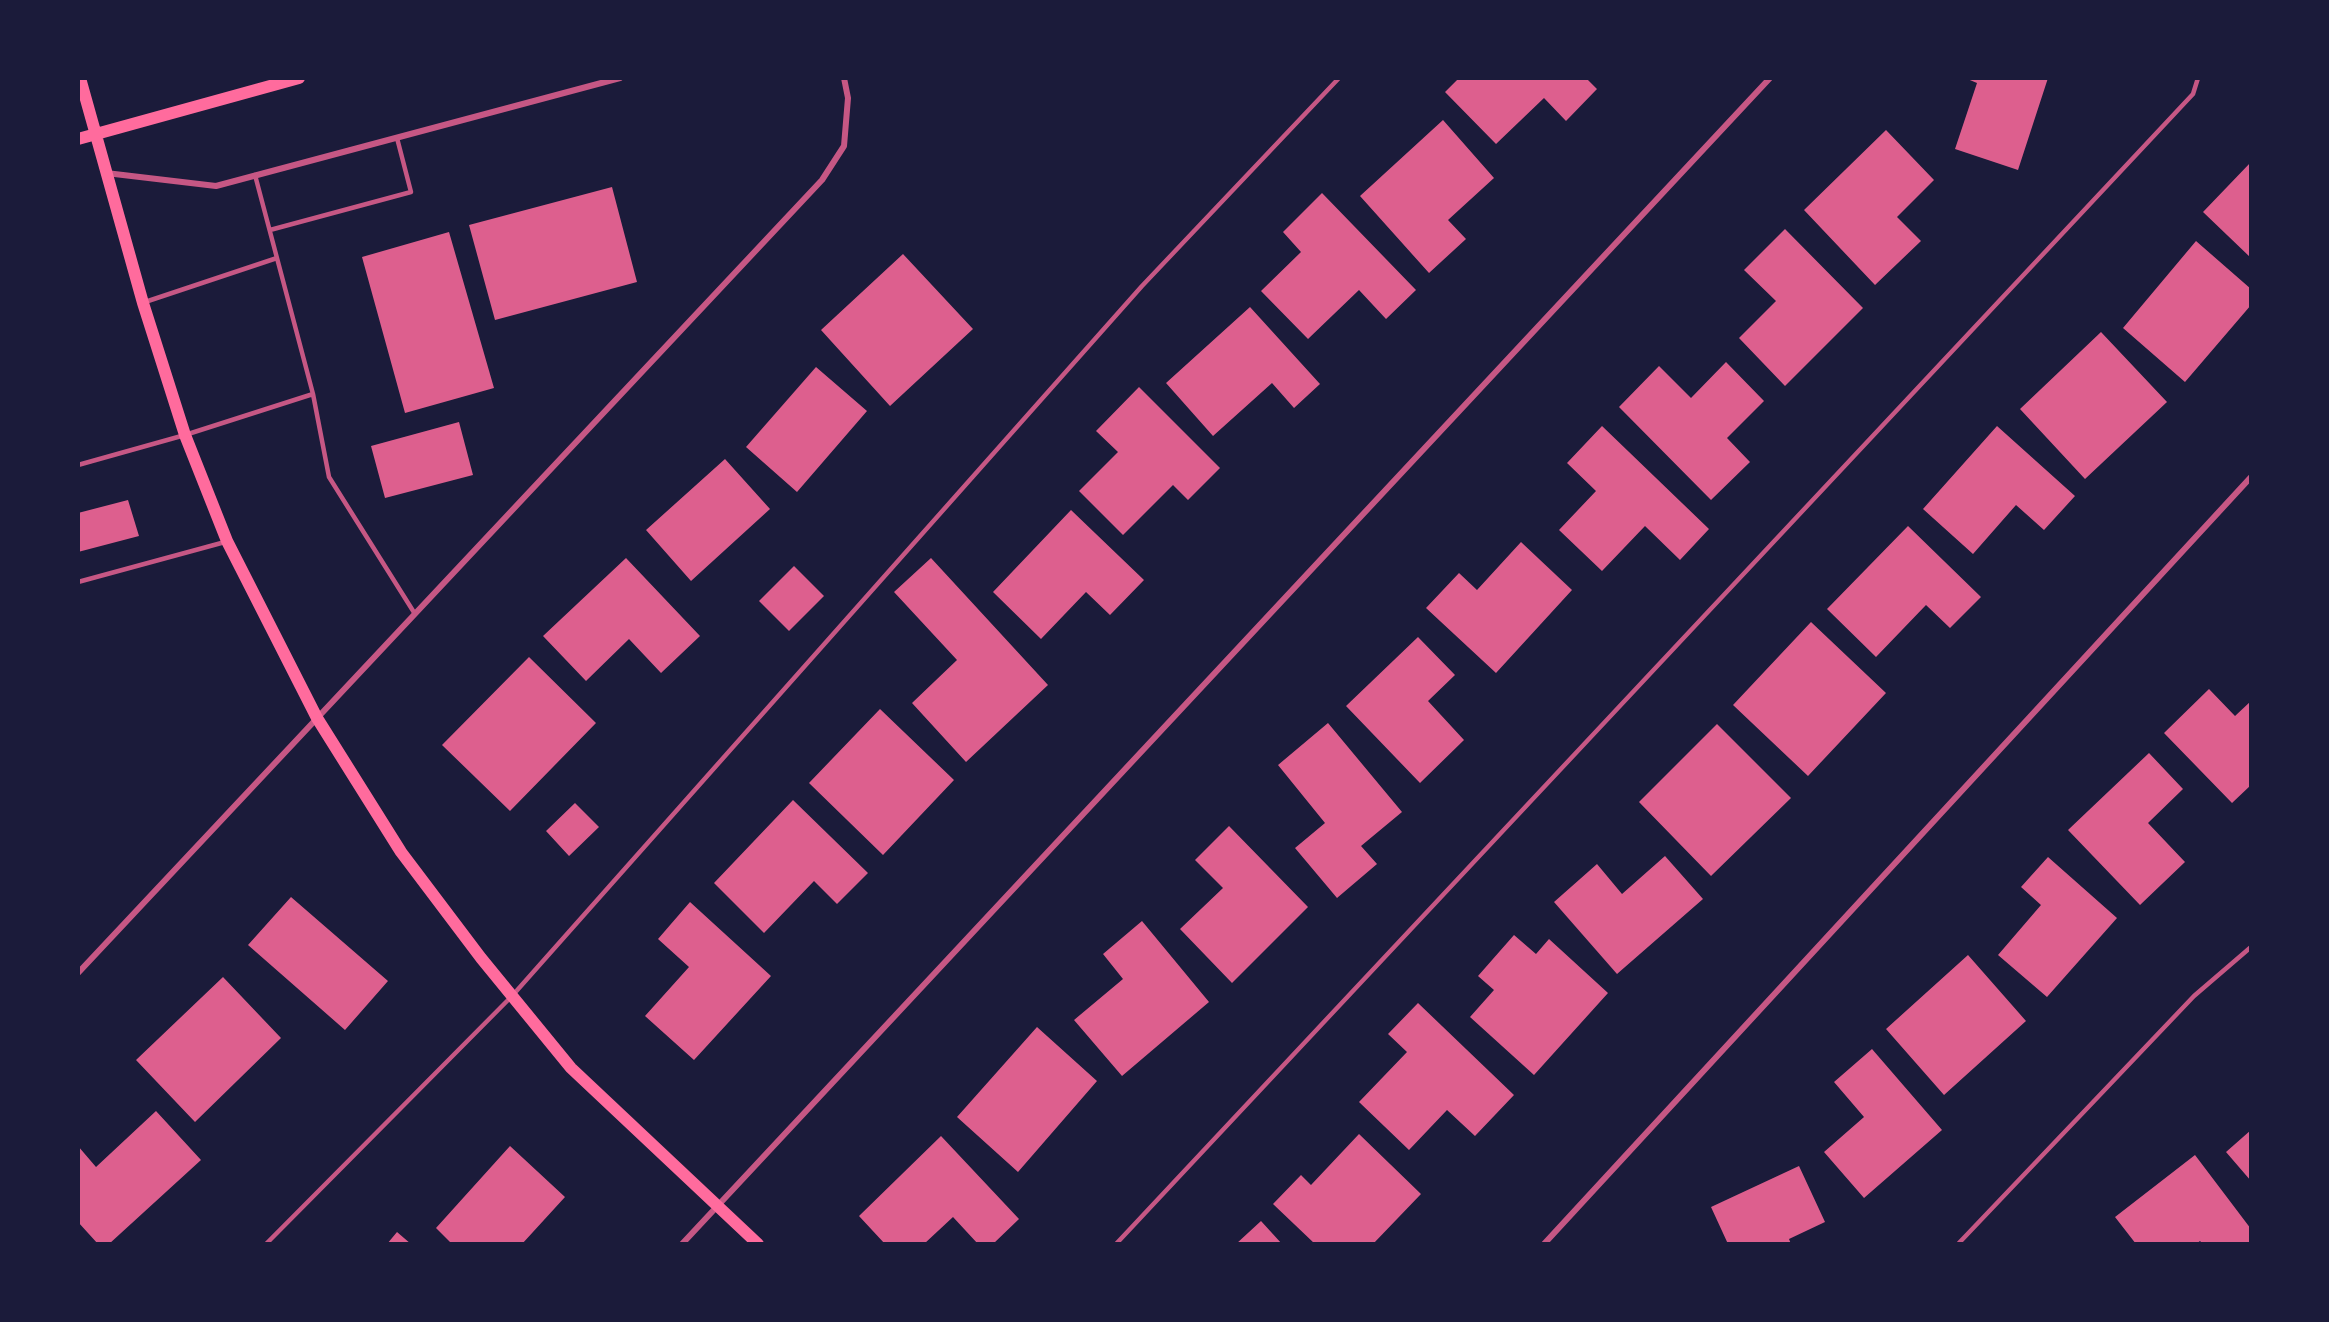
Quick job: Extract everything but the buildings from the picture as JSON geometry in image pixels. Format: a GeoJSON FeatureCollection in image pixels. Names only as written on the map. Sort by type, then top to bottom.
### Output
{"type":"FeatureCollection","features":[{"type":"Feature","properties":{"kind":"main road"},"geometry":{"type":"LineString","coordinates":[[80,78],[143,303],[185,435],[227,541],[317,718],[400,852],[571,1068],[758,1244]]}},
{"type":"Feature","properties":{"kind":"main road"},"geometry":{"type":"LineString","coordinates":[[78,139],[299,78]]}},
{"type":"Feature","properties":{"kind":"street"},"geometry":{"type":"LineString","coordinates":[[106,172],[216,186],[620,78]]}},
{"type":"Feature","properties":{"kind":"street"},"geometry":{"type":"LineString","coordinates":[[78,973],[822,180],[844,146],[848,98],[844,78]]}},
{"type":"Feature","properties":{"kind":"street"},"geometry":{"type":"LineString","coordinates":[[682,1244],[1770,78]]}},
{"type":"Feature","properties":{"kind":"street"},"geometry":{"type":"LineString","coordinates":[[1544,1244],[2251,477]]}},
{"type":"Feature","properties":{"kind":"lane"},"geometry":{"type":"LineString","coordinates":[[266,1244],[512,996],[1142,286],[1339,78]]}},
{"type":"Feature","properties":{"kind":"lane"},"geometry":{"type":"LineString","coordinates":[[1116,1244],[2193,94],[2198,78]]}},
{"type":"Feature","properties":{"kind":"lane"},"geometry":{"type":"LineString","coordinates":[[270,230],[411,192],[397,138]]}},
{"type":"Feature","properties":{"kind":"lane"},"geometry":{"type":"LineString","coordinates":[[255,175],[313,394],[329,477],[415,614]]}},
{"type":"Feature","properties":{"kind":"lane"},"geometry":{"type":"LineString","coordinates":[[143,303],[278,258]]}},
{"type":"Feature","properties":{"kind":"lane"},"geometry":{"type":"LineString","coordinates":[[78,465],[185,435],[313,394]]}},
{"type":"Feature","properties":{"kind":"lane"},"geometry":{"type":"LineString","coordinates":[[78,582],[227,541]]}},
{"type":"Feature","properties":{"kind":"lane"},"geometry":{"type":"LineString","coordinates":[[1958,1244],[2194,996],[2251,947]]}}]}
